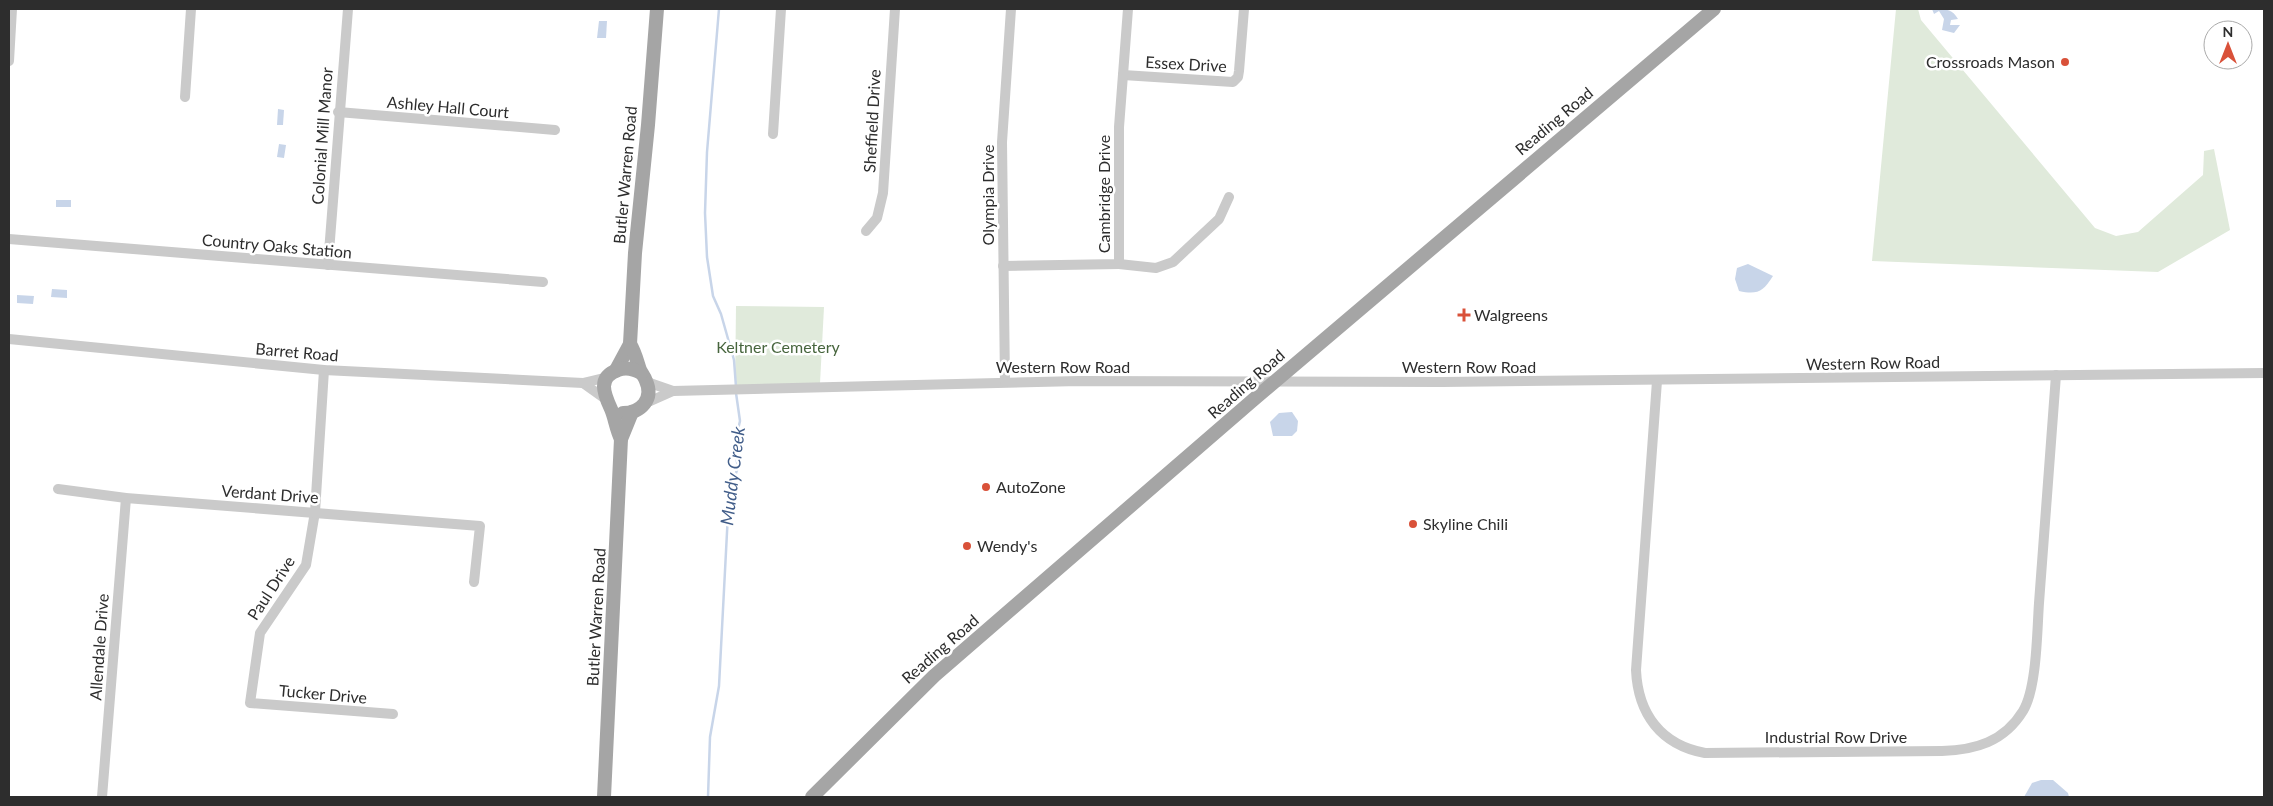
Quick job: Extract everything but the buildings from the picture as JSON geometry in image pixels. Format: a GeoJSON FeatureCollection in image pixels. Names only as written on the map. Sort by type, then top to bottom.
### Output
{"type":"FeatureCollection","features":[{"type":"Feature","properties":{"kind":"main road","name":"Butler Warren Road"},"geometry":{"type":"LineString","coordinates":[[646,402],[649,392],[630,344],[635,253],[657,9]]}},
{"type":"Feature","properties":{"kind":"main road","name":"Reading Road"},"geometry":{"type":"LineString","coordinates":[[812,797],[934,676],[1276,381],[1714,9]]}},
{"type":"Feature","properties":{"kind":"main road","name":"Butler Warren Road"},"geometry":{"type":"LineString","coordinates":[[621,439],[603,387],[630,344]]}},
{"type":"Feature","properties":{"kind":"main road"},"geometry":{"type":"LineString","coordinates":[[612,373],[627,368],[644,378]]}},
{"type":"Feature","properties":{"kind":"main road"},"geometry":{"type":"LineString","coordinates":[[608,403],[622,413],[632,412],[646,402]]}},
{"type":"Feature","properties":{"kind":"main road","name":"Butler Warren Road"},"geometry":{"type":"LineString","coordinates":[[604,797],[621,439],[632,412]]}},
{"type":"Feature","properties":{"kind":"street"},"geometry":{"type":"LineString","coordinates":[[9,61],[12,9]]}},
{"type":"Feature","properties":{"kind":"street"},"geometry":{"type":"LineString","coordinates":[[185,97],[191,9]]}},
{"type":"Feature","properties":{"kind":"street","name":"Colonial Mill Manor"},"geometry":{"type":"LineString","coordinates":[[328,265],[338,112],[348,9]]}},
{"type":"Feature","properties":{"kind":"street"},"geometry":{"type":"LineString","coordinates":[[773,134],[781,9]]}},
{"type":"Feature","properties":{"kind":"street","name":"Sheffield Drive"},"geometry":{"type":"LineString","coordinates":[[866,231],[877,218],[883,193],[894,9]]}},
{"type":"Feature","properties":{"kind":"street","name":"Olympia Drive"},"geometry":{"type":"LineString","coordinates":[[1004,382],[1002,142],[1011,9]]}},
{"type":"Feature","properties":{"kind":"street","name":"Cambridge Drive"},"geometry":{"type":"LineString","coordinates":[[1003,266],[1119,264],[1119,154],[1128,9]]}},
{"type":"Feature","properties":{"kind":"street","name":"Essex Drive"},"geometry":{"type":"LineString","coordinates":[[1123,75],[1233,82],[1238,77],[1239,71],[1244,9]]}},
{"type":"Feature","properties":{"kind":"street","name":"Ashley Hall Court"},"geometry":{"type":"LineString","coordinates":[[338,112],[555,130]]}},
{"type":"Feature","properties":{"kind":"street"},"geometry":{"type":"LineString","coordinates":[[1119,264],[1156,268],[1173,262],[1219,219],[1229,197]]}},
{"type":"Feature","properties":{"kind":"street","name":"Country Oaks Station"},"geometry":{"type":"LineString","coordinates":[[9,239],[543,282]]}},
{"type":"Feature","properties":{"kind":"street","name":"Barret Road"},"geometry":{"type":"LineString","coordinates":[[9,339],[324,370],[583,383],[612,373]]}},
{"type":"Feature","properties":{"kind":"street","name":"Paul Drive"},"geometry":{"type":"LineString","coordinates":[[250,703],[260,633],[306,565],[315,512],[324,370]]}},
{"type":"Feature","properties":{"kind":"street","name":"Western Row Road"},"geometry":{"type":"LineString","coordinates":[[646,402],[673,391],[1004,382],[1657,381],[2264,373]]}},
{"type":"Feature","properties":{"kind":"street","name":"Industrial Row Drive"},"geometry":{"type":"LineString","coordinates":[[1657,381],[1636,670],[1639,695],[1643,706],[1657,727],[1676,743],[1705,752],[1942,751],[1973,748],[1991,742],[2011,727],[2028,701],[2036,651],[2056,375]]}},
{"type":"Feature","properties":{"kind":"street","name":"Western Row Road"},"geometry":{"type":"LineString","coordinates":[[644,378],[673,391]]}},
{"type":"Feature","properties":{"kind":"street"},"geometry":{"type":"LineString","coordinates":[[583,383],[608,403]]}},
{"type":"Feature","properties":{"kind":"street","name":"Verdant Drive"},"geometry":{"type":"LineString","coordinates":[[58,489],[126,498],[480,526],[474,582]]}},
{"type":"Feature","properties":{"kind":"street","name":"Allendale Drive"},"geometry":{"type":"LineString","coordinates":[[102,797],[126,498]]}},
{"type":"Feature","properties":{"kind":"street","name":"Tucker Drive"},"geometry":{"type":"LineString","coordinates":[[250,703],[393,714]]}},
{"type":"Feature","properties":{"kind":"green space"},"geometry":{"type":"Polygon","coordinates":[[[1896,9],[1918,9],[1921,20],[2095,228],[2116,236],[2138,232],[2203,175],[2204,151],[2214,149],[2230,230],[2158,272],[1872,261],[1896,9]]]}},
{"type":"Feature","properties":{"kind":"green space","name":"Keltner Cemetery"},"geometry":{"type":"Polygon","coordinates":[[[736,306],[824,307],[820,383],[735,391],[736,306]]]}},
{"type":"Feature","properties":{"kind":"water"},"geometry":{"type":"Polygon","coordinates":[[[1932,9],[1947,10],[1956,15],[1958,19],[1951,20],[1950,25],[1960,25],[1954,33],[1942,30],[1944,19],[1939,11],[1934,14],[1932,9]]]}},
{"type":"Feature","properties":{"kind":"water"},"geometry":{"type":"Polygon","coordinates":[[[599,21],[607,21],[606,38],[597,38],[599,21]]]}},
{"type":"Feature","properties":{"kind":"water"},"geometry":{"type":"Polygon","coordinates":[[[278,109],[284,110],[283,125],[277,125],[278,109]]]}},
{"type":"Feature","properties":{"kind":"water"},"geometry":{"type":"Polygon","coordinates":[[[279,144],[286,145],[284,158],[277,157],[279,144]]]}},
{"type":"Feature","properties":{"kind":"water"},"geometry":{"type":"Polygon","coordinates":[[[56,200],[71,200],[71,207],[56,207],[56,200]]]}},
{"type":"Feature","properties":{"kind":"water"},"geometry":{"type":"Polygon","coordinates":[[[1748,264],[1773,276],[1766,286],[1759,291],[1750,293],[1739,291],[1735,279],[1737,268],[1748,264]]]}},
{"type":"Feature","properties":{"kind":"water"},"geometry":{"type":"Polygon","coordinates":[[[52,289],[67,290],[67,298],[51,297],[52,289]]]}},
{"type":"Feature","properties":{"kind":"water"},"geometry":{"type":"Polygon","coordinates":[[[17,295],[34,296],[33,304],[17,303],[17,295]]]}},
{"type":"Feature","properties":{"kind":"water"},"geometry":{"type":"Polygon","coordinates":[[[1292,412],[1298,421],[1297,431],[1292,436],[1273,436],[1270,422],[1279,413],[1292,412]]]}},
{"type":"Feature","properties":{"kind":"water"},"geometry":{"type":"Polygon","coordinates":[[[2041,780],[2053,780],[2068,793],[2069,797],[2024,797],[2032,783],[2041,780]]]}},
{"type":"Feature","properties":{"kind":"waterway","name":"Muddy Creek"},"geometry":{"type":"LineString","coordinates":[[719,9],[707,152],[705,213],[707,257],[713,296],[721,314],[734,360],[736,387]]}},
{"type":"Feature","properties":{"kind":"waterway","name":"Muddy Creek"},"geometry":{"type":"LineString","coordinates":[[708,797],[710,737],[719,686],[729,494],[738,467],[734,446],[740,421],[736,393]]}},
{"type":"Feature","properties":{"kind":"place","name":"Crossroads Mason"},"geometry":{"type":"Point","coordinates":[2065,62]}},
{"type":"Feature","properties":{"kind":"place","name":"Walgreens"},"geometry":{"type":"Point","coordinates":[1464,315]}},
{"type":"Feature","properties":{"kind":"place","name":"AutoZone"},"geometry":{"type":"Point","coordinates":[986,487]}},
{"type":"Feature","properties":{"kind":"place","name":"Skyline Chili"},"geometry":{"type":"Point","coordinates":[1413,524]}},
{"type":"Feature","properties":{"kind":"place","name":"Wendy's"},"geometry":{"type":"Point","coordinates":[967,546]}}]}
